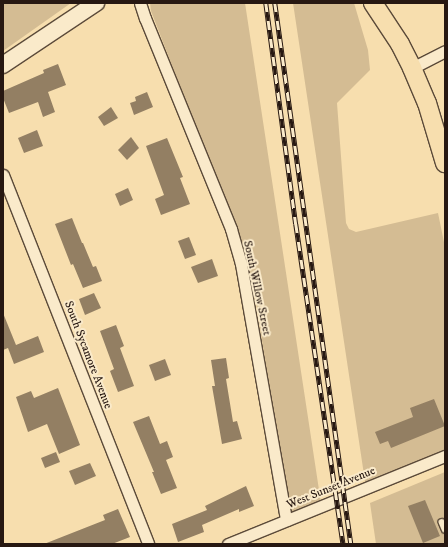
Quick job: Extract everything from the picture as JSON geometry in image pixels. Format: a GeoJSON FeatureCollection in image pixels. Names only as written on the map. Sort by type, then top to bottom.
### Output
{"type":"FeatureCollection","features":[{"type":"Feature","properties":{"kind":"main road"},"geometry":{"type":"LineString","coordinates":[[374,3],[400,44],[412,68],[427,103],[445,164]]}},
{"type":"Feature","properties":{"kind":"street"},"geometry":{"type":"LineString","coordinates":[[3,65],[96,3]]}},
{"type":"Feature","properties":{"kind":"street","name":"South Willow Street"},"geometry":{"type":"LineString","coordinates":[[140,3],[231,229],[241,264],[286,520]]}},
{"type":"Feature","properties":{"kind":"street"},"geometry":{"type":"LineString","coordinates":[[412,68],[445,51]]}},
{"type":"Feature","properties":{"kind":"street","name":"South Sycamore Avenue"},"geometry":{"type":"LineString","coordinates":[[3,175],[148,544]]}},
{"type":"Feature","properties":{"kind":"street","name":"West Sunset Avenue"},"geometry":{"type":"LineString","coordinates":[[228,544],[445,456]]}},
{"type":"Feature","properties":{"kind":"lane"},"geometry":{"type":"LineString","coordinates":[[442,522],[445,529]]}},
{"type":"Feature","properties":{"kind":"shaded area"},"geometry":{"type":"Polygon","coordinates":[[[3,3],[71,3],[3,51],[3,3]]]}},
{"type":"Feature","properties":{"kind":"shaded area"},"geometry":{"type":"Polygon","coordinates":[[[150,3],[245,3],[321,503],[290,515],[256,303],[244,252],[151,11],[150,3]]]}},
{"type":"Feature","properties":{"kind":"shaded area"},"geometry":{"type":"Polygon","coordinates":[[[293,3],[354,3],[368,50],[370,70],[337,103],[346,223],[349,229],[356,232],[438,213],[445,247],[445,456],[366,488],[293,3]]]}},
{"type":"Feature","properties":{"kind":"shaded area"},"geometry":{"type":"Polygon","coordinates":[[[445,472],[445,544],[376,544],[370,503],[445,472]]]}},
{"type":"Feature","properties":{"kind":"building"},"geometry":{"type":"Polygon","coordinates":[[[58,64],[66,85],[48,92],[55,112],[43,117],[38,102],[9,113],[3,98],[3,91],[44,73],[43,70],[58,64]]]}},
{"type":"Feature","properties":{"kind":"building"},"geometry":{"type":"Polygon","coordinates":[[[147,92],[153,107],[134,115],[130,103],[136,101],[135,97],[147,92]]]}},
{"type":"Feature","properties":{"kind":"building"},"geometry":{"type":"Polygon","coordinates":[[[111,107],[118,118],[104,126],[98,117],[111,107]]]}},
{"type":"Feature","properties":{"kind":"building"},"geometry":{"type":"Polygon","coordinates":[[[37,130],[43,146],[24,153],[18,138],[37,130]]]}},
{"type":"Feature","properties":{"kind":"building"},"geometry":{"type":"Polygon","coordinates":[[[131,137],[139,148],[127,160],[118,150],[131,137]]]}},
{"type":"Feature","properties":{"kind":"building"},"geometry":{"type":"Polygon","coordinates":[[[167,138],[183,177],[180,178],[190,204],[161,215],[155,199],[164,195],[146,146],[167,138]]]}},
{"type":"Feature","properties":{"kind":"building"},"geometry":{"type":"Polygon","coordinates":[[[128,188],[133,200],[120,206],[115,194],[128,188]]]}},
{"type":"Feature","properties":{"kind":"building"},"geometry":{"type":"Polygon","coordinates":[[[72,218],[93,267],[96,266],[102,281],[83,288],[73,264],[71,265],[55,224],[72,218]]]}},
{"type":"Feature","properties":{"kind":"building"},"geometry":{"type":"Polygon","coordinates":[[[189,237],[196,255],[185,259],[178,241],[189,237]]]}},
{"type":"Feature","properties":{"kind":"building"},"geometry":{"type":"Polygon","coordinates":[[[212,259],[218,276],[198,283],[191,267],[212,259]]]}},
{"type":"Feature","properties":{"kind":"building"},"geometry":{"type":"Polygon","coordinates":[[[94,293],[101,308],[85,315],[79,299],[94,293]]]}},
{"type":"Feature","properties":{"kind":"building"},"geometry":{"type":"Polygon","coordinates":[[[3,313],[16,345],[38,336],[44,352],[14,364],[8,348],[3,350],[3,313]]]}},
{"type":"Feature","properties":{"kind":"building"},"geometry":{"type":"Polygon","coordinates":[[[116,325],[124,346],[120,348],[134,386],[118,392],[110,371],[114,369],[100,331],[116,325]]]}},
{"type":"Feature","properties":{"kind":"building"},"geometry":{"type":"Polygon","coordinates":[[[226,358],[229,378],[226,379],[233,422],[237,421],[242,439],[222,444],[212,386],[215,386],[211,360],[226,358]]]}},
{"type":"Feature","properties":{"kind":"building"},"geometry":{"type":"Polygon","coordinates":[[[165,359],[171,375],[155,381],[149,365],[165,359]]]}},
{"type":"Feature","properties":{"kind":"building"},"geometry":{"type":"Polygon","coordinates":[[[58,388],[80,445],[59,454],[47,424],[28,432],[16,397],[31,391],[34,398],[58,388]]]}},
{"type":"Feature","properties":{"kind":"building"},"geometry":{"type":"Polygon","coordinates":[[[434,399],[445,426],[391,448],[388,441],[380,444],[375,432],[413,417],[410,408],[434,399]]]}},
{"type":"Feature","properties":{"kind":"building"},"geometry":{"type":"Polygon","coordinates":[[[149,416],[160,444],[167,441],[173,457],[166,460],[177,488],[161,494],[152,472],[154,472],[133,422],[149,416]]]}},
{"type":"Feature","properties":{"kind":"building"},"geometry":{"type":"Polygon","coordinates":[[[56,452],[60,462],[45,468],[41,458],[56,452]]]}},
{"type":"Feature","properties":{"kind":"building"},"geometry":{"type":"Polygon","coordinates":[[[90,463],[96,476],[75,485],[69,471],[90,463]]]}},
{"type":"Feature","properties":{"kind":"building"},"geometry":{"type":"Polygon","coordinates":[[[246,486],[254,506],[239,512],[239,509],[202,525],[204,532],[178,542],[172,524],[207,510],[205,506],[246,486]]]}},
{"type":"Feature","properties":{"kind":"building"},"geometry":{"type":"Polygon","coordinates":[[[425,500],[440,536],[423,543],[408,506],[425,500]]]}},
{"type":"Feature","properties":{"kind":"building"},"geometry":{"type":"Polygon","coordinates":[[[118,509],[130,537],[112,544],[44,544],[105,520],[103,515],[118,509]]]}},
{"type":"Feature","properties":{"kind":"railway"},"geometry":{"type":"LineString","coordinates":[[266,3],[296,224],[343,544]]}},
{"type":"Feature","properties":{"kind":"railway"},"geometry":{"type":"LineString","coordinates":[[275,3],[351,544]]}}]}
